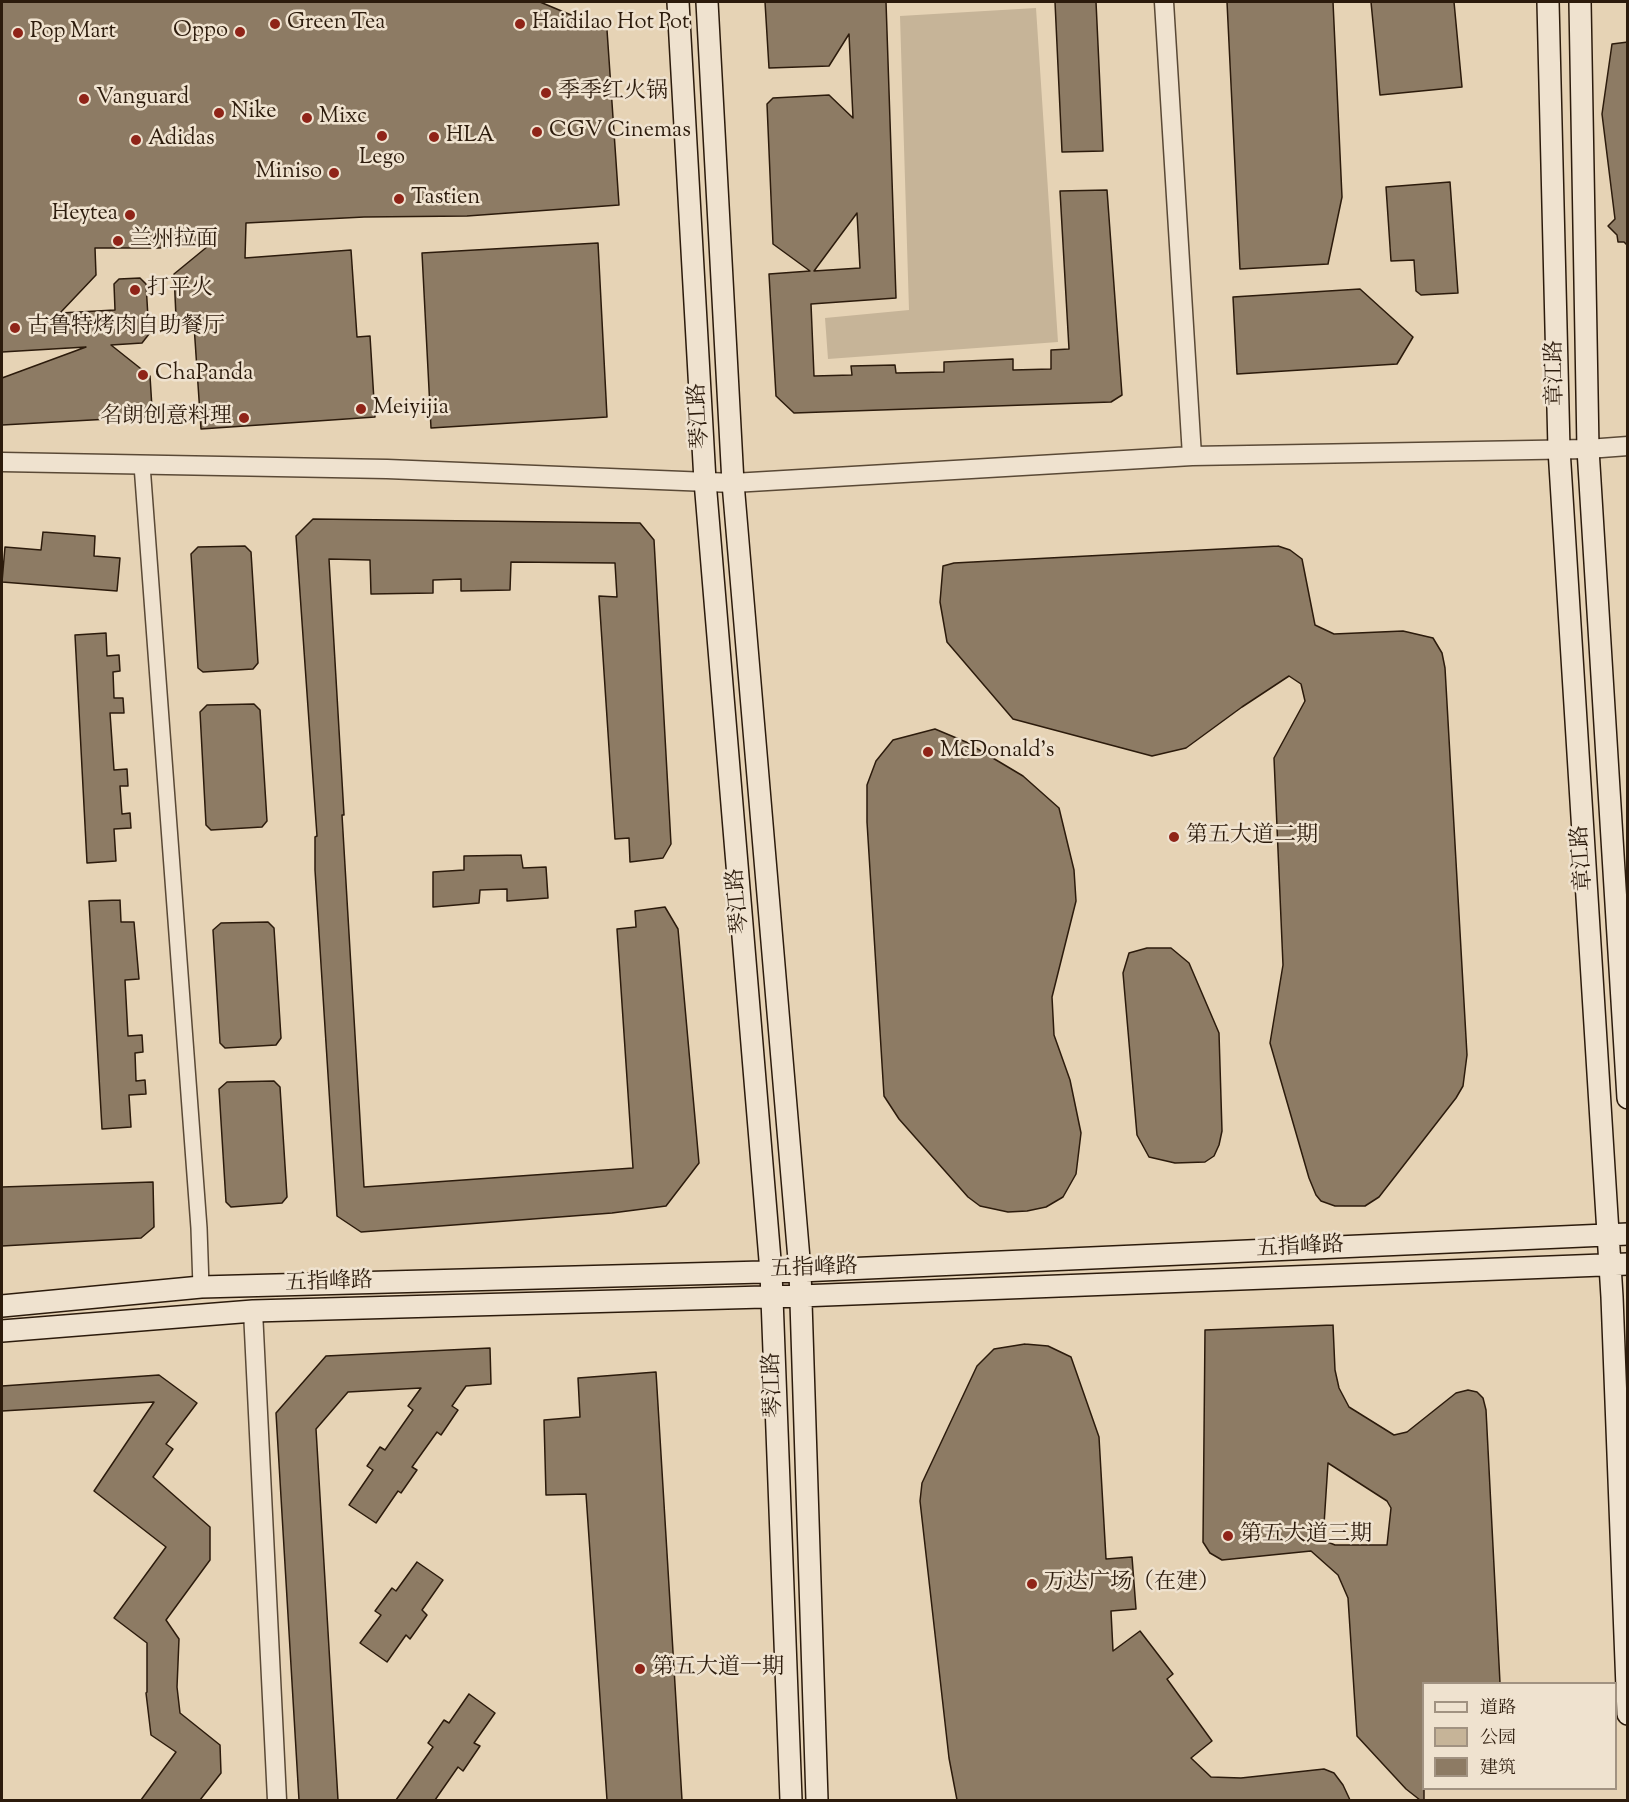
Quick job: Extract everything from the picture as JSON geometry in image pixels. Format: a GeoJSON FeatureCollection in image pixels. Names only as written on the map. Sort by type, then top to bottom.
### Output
{"type":"FeatureCollection","features":[{"type":"Feature","properties":{"kind":"main road","name":"琴江路"},"geometry":{"type":"LineString","coordinates":[[678,2],[705,481],[771,1272],[791,1800]]}},
{"type":"Feature","properties":{"kind":"main road","name":"琴江路"},"geometry":{"type":"LineString","coordinates":[[707,2],[733,483],[800,1271],[817,1800]]}},
{"type":"Feature","properties":{"kind":"main road","name":"章江路"},"geometry":{"type":"LineString","coordinates":[[1548,2],[1559,449],[1619,1265],[1628,1714]]}},
{"type":"Feature","properties":{"kind":"main road","name":"章江路"},"geometry":{"type":"LineString","coordinates":[[1580,2],[1588,449],[1628,1098]]}},
{"type":"Feature","properties":{"kind":"main road","name":"五指峰路"},"geometry":{"type":"LineString","coordinates":[[2,1306],[201,1287],[800,1271],[1617,1234]]}},
{"type":"Feature","properties":{"kind":"main road","name":"五指峰路"},"geometry":{"type":"LineString","coordinates":[[2,1331],[253,1311],[771,1297],[1619,1265]]}},
{"type":"Feature","properties":{"kind":"street"},"geometry":{"type":"LineString","coordinates":[[1164,2],[1192,456]]}},
{"type":"Feature","properties":{"kind":"street"},"geometry":{"type":"LineString","coordinates":[[2,462],[387,469],[733,483],[1192,456],[1588,449],[1628,446]]}},
{"type":"Feature","properties":{"kind":"street"},"geometry":{"type":"LineString","coordinates":[[142,465],[199,1228],[201,1287]]}},
{"type":"Feature","properties":{"kind":"street"},"geometry":{"type":"LineString","coordinates":[[253,1311],[277,1800]]}},
{"type":"Feature","properties":{"kind":"green space"},"geometry":{"type":"Polygon","coordinates":[[[1036,8],[1058,342],[828,359],[825,318],[909,310],[900,16],[1036,8]]]}},
{"type":"Feature","properties":{"kind":"building","name":"Mixc"},"geometry":{"type":"Polygon","coordinates":[[[2,2],[540,2],[607,30],[619,205],[467,216],[364,217],[246,223],[245,258],[351,250],[357,337],[370,336],[375,417],[201,429],[194,325],[186,326],[176,317],[174,274],[213,242],[159,248],[95,248],[96,275],[60,313],[115,310],[114,284],[119,279],[140,278],[146,284],[149,334],[142,343],[111,345],[150,376],[152,408],[145,417],[2,425],[2,378],[86,347],[2,352],[2,2]]]}},
{"type":"Feature","properties":{"kind":"building"},"geometry":{"type":"Polygon","coordinates":[[[765,2],[886,2],[896,298],[811,304],[814,376],[852,375],[851,366],[895,365],[896,373],[944,372],[944,362],[1013,359],[1013,370],[1051,369],[1051,350],[1069,349],[1060,191],[1107,190],[1122,395],[1111,402],[794,413],[776,396],[769,274],[810,271],[773,244],[767,104],[773,98],[829,95],[853,118],[849,34],[829,66],[769,68],[765,2]],[[857,213],[814,271],[860,268],[857,213]]]}},
{"type":"Feature","properties":{"kind":"building"},"geometry":{"type":"Polygon","coordinates":[[[1055,2],[1096,2],[1103,151],[1062,152],[1055,2]]]}},
{"type":"Feature","properties":{"kind":"building"},"geometry":{"type":"Polygon","coordinates":[[[1227,2],[1333,2],[1342,197],[1328,264],[1240,269],[1227,2]]]}},
{"type":"Feature","properties":{"kind":"building"},"geometry":{"type":"Polygon","coordinates":[[[1371,2],[1454,2],[1462,87],[1380,95],[1371,2]]]}},
{"type":"Feature","properties":{"kind":"building"},"geometry":{"type":"Polygon","coordinates":[[[1628,42],[1628,246],[1624,242],[1618,242],[1617,235],[1608,226],[1615,219],[1602,114],[1612,44],[1628,42]]]}},
{"type":"Feature","properties":{"kind":"building"},"geometry":{"type":"Polygon","coordinates":[[[1450,182],[1458,293],[1421,295],[1416,291],[1414,260],[1391,261],[1386,187],[1450,182]]]}},
{"type":"Feature","properties":{"kind":"building"},"geometry":{"type":"Polygon","coordinates":[[[598,243],[607,417],[431,428],[422,253],[598,243]]]}},
{"type":"Feature","properties":{"kind":"building"},"geometry":{"type":"Polygon","coordinates":[[[1360,289],[1413,337],[1397,364],[1237,374],[1233,297],[1360,289]]]}},
{"type":"Feature","properties":{"kind":"building"},"geometry":{"type":"Polygon","coordinates":[[[313,519],[640,523],[654,540],[671,844],[663,858],[630,862],[629,838],[615,839],[599,596],[617,597],[615,563],[511,562],[510,590],[461,591],[461,579],[433,580],[433,593],[371,594],[370,560],[329,559],[364,1187],[633,1168],[617,929],[636,927],[635,911],[665,907],[678,929],[699,1163],[666,1206],[612,1213],[361,1232],[337,1216],[315,870],[315,837],[317,836],[296,536],[313,519]]]}},
{"type":"Feature","properties":{"kind":"building"},"geometry":{"type":"Polygon","coordinates":[[[43,532],[95,536],[94,556],[120,558],[117,591],[2,582],[5,547],[41,550],[43,532]]]}},
{"type":"Feature","properties":{"kind":"building"},"geometry":{"type":"Polygon","coordinates":[[[245,546],[251,552],[258,663],[253,669],[203,672],[198,668],[191,554],[198,547],[245,546]]]}},
{"type":"Feature","properties":{"kind":"building"},"geometry":{"type":"Polygon","coordinates":[[[1278,546],[1290,550],[1302,559],[1315,625],[1334,634],[1403,631],[1433,638],[1442,653],[1445,668],[1467,1055],[1463,1086],[1379,1197],[1365,1206],[1335,1206],[1321,1201],[1316,1195],[1270,1043],[1283,965],[1274,758],[1305,701],[1301,684],[1289,676],[1186,748],[1152,756],[1013,719],[947,642],[940,602],[943,566],[954,563],[1278,546]]]}},
{"type":"Feature","properties":{"kind":"building"},"geometry":{"type":"Polygon","coordinates":[[[106,633],[107,656],[119,655],[120,671],[113,672],[114,698],[123,698],[124,713],[110,713],[114,770],[127,769],[128,786],[120,786],[122,814],[130,813],[131,828],[114,829],[116,861],[87,863],[75,635],[106,633]]]}},
{"type":"Feature","properties":{"kind":"building"},"geometry":{"type":"Polygon","coordinates":[[[254,704],[260,710],[267,821],[262,827],[211,830],[206,825],[200,712],[207,705],[254,704]]]}},
{"type":"Feature","properties":{"kind":"building"},"geometry":{"type":"Polygon","coordinates":[[[935,729],[966,742],[1023,776],[1059,808],[1074,870],[1076,901],[1052,997],[1054,1035],[1070,1080],[1081,1133],[1076,1174],[1063,1197],[1046,1207],[1008,1212],[980,1206],[968,1197],[899,1119],[884,1096],[867,822],[867,785],[876,761],[893,740],[935,729]]]}},
{"type":"Feature","properties":{"kind":"building"},"geometry":{"type":"Polygon","coordinates":[[[521,855],[523,868],[546,867],[548,898],[507,901],[507,889],[480,890],[479,903],[433,907],[433,872],[464,870],[464,856],[521,855]]]}},
{"type":"Feature","properties":{"kind":"building"},"geometry":{"type":"Polygon","coordinates":[[[120,900],[121,922],[134,922],[139,979],[125,980],[128,1036],[142,1035],[143,1052],[135,1053],[136,1081],[145,1080],[146,1094],[129,1095],[131,1127],[102,1129],[89,901],[120,900]]]}},
{"type":"Feature","properties":{"kind":"building"},"geometry":{"type":"Polygon","coordinates":[[[268,922],[274,928],[281,1038],[276,1045],[225,1048],[220,1043],[213,930],[221,923],[268,922]]]}},
{"type":"Feature","properties":{"kind":"building"},"geometry":{"type":"Polygon","coordinates":[[[1147,948],[1171,948],[1189,963],[1219,1033],[1222,1131],[1214,1156],[1205,1162],[1175,1163],[1149,1157],[1137,1135],[1123,973],[1129,953],[1147,948]]]}},
{"type":"Feature","properties":{"kind":"building"},"geometry":{"type":"Polygon","coordinates":[[[274,1081],[280,1087],[287,1197],[282,1203],[231,1207],[226,1202],[219,1089],[227,1082],[274,1081]]]}},
{"type":"Feature","properties":{"kind":"building"},"geometry":{"type":"Polygon","coordinates":[[[153,1182],[154,1227],[141,1238],[2,1246],[2,1187],[153,1182]]]}},
{"type":"Feature","properties":{"kind":"building"},"geometry":{"type":"Polygon","coordinates":[[[1333,1325],[1335,1370],[1339,1388],[1349,1407],[1394,1435],[1407,1432],[1456,1393],[1468,1390],[1477,1392],[1483,1398],[1486,1410],[1500,1682],[1422,1682],[1422,1790],[1424,1790],[1424,1800],[1420,1800],[1406,1789],[1357,1736],[1348,1598],[1338,1575],[1311,1551],[1222,1560],[1210,1553],[1203,1542],[1205,1330],[1333,1325]],[[1328,1463],[1323,1540],[1335,1545],[1387,1545],[1391,1508],[1387,1501],[1328,1463]]]}},
{"type":"Feature","properties":{"kind":"building","name":"万达广场（在建）"},"geometry":{"type":"Polygon","coordinates":[[[1025,1344],[1048,1346],[1071,1357],[1099,1437],[1106,1559],[1132,1557],[1136,1609],[1111,1611],[1113,1651],[1140,1631],[1173,1674],[1167,1679],[1212,1741],[1191,1758],[1211,1777],[1241,1778],[1324,1769],[1334,1773],[1350,1800],[957,1800],[949,1758],[920,1501],[922,1483],[977,1366],[994,1349],[1025,1344]]]}},
{"type":"Feature","properties":{"kind":"building"},"geometry":{"type":"Polygon","coordinates":[[[490,1348],[491,1384],[466,1386],[452,1406],[458,1410],[441,1435],[437,1432],[412,1467],[417,1470],[401,1493],[398,1491],[376,1523],[349,1505],[373,1470],[367,1466],[380,1447],[385,1450],[413,1410],[408,1406],[421,1388],[348,1392],[316,1429],[338,1800],[299,1800],[276,1413],[326,1356],[490,1348]]]}},
{"type":"Feature","properties":{"kind":"building"},"geometry":{"type":"Polygon","coordinates":[[[656,1372],[682,1800],[607,1800],[586,1494],[546,1495],[544,1420],[580,1417],[578,1378],[656,1372]]]}},
{"type":"Feature","properties":{"kind":"building"},"geometry":{"type":"Polygon","coordinates":[[[159,1375],[197,1403],[166,1444],[173,1449],[153,1477],[210,1527],[210,1560],[166,1620],[179,1639],[177,1687],[180,1713],[220,1745],[221,1773],[200,1800],[141,1800],[176,1752],[151,1735],[146,1693],[147,1643],[114,1618],[166,1547],[94,1491],[154,1402],[2,1411],[2,1386],[159,1375]]]}},
{"type":"Feature","properties":{"kind":"building"},"geometry":{"type":"Polygon","coordinates":[[[417,1562],[443,1580],[422,1610],[427,1615],[410,1639],[406,1635],[387,1662],[360,1643],[381,1615],[375,1611],[392,1588],[396,1591],[417,1562]]]}},
{"type":"Feature","properties":{"kind":"building"},"geometry":{"type":"Polygon","coordinates":[[[469,1694],[495,1713],[474,1743],[480,1746],[463,1771],[458,1767],[435,1800],[396,1800],[433,1747],[428,1743],[444,1720],[449,1723],[469,1694]]]}},
{"type":"Feature","properties":{"kind":"place","name":"Green Tea"},"geometry":{"type":"Point","coordinates":[275,24]}},
{"type":"Feature","properties":{"kind":"place","name":"Haidilao Hot Pot"},"geometry":{"type":"Point","coordinates":[520,24]}},
{"type":"Feature","properties":{"kind":"place","name":"Oppo"},"geometry":{"type":"Point","coordinates":[240,32]}},
{"type":"Feature","properties":{"kind":"place","name":"Pop Mart"},"geometry":{"type":"Point","coordinates":[18,33]}},
{"type":"Feature","properties":{"kind":"place","name":"季季红火锅"},"geometry":{"type":"Point","coordinates":[546,93]}},
{"type":"Feature","properties":{"kind":"place","name":"Vanguard"},"geometry":{"type":"Point","coordinates":[84,99]}},
{"type":"Feature","properties":{"kind":"place","name":"Nike"},"geometry":{"type":"Point","coordinates":[219,113]}},
{"type":"Feature","properties":{"kind":"place","name":"Mixc"},"geometry":{"type":"Point","coordinates":[307,118]}},
{"type":"Feature","properties":{"kind":"place","name":"CGV Cinemas"},"geometry":{"type":"Point","coordinates":[537,132]}},
{"type":"Feature","properties":{"kind":"place","name":"Lego"},"geometry":{"type":"Point","coordinates":[382,136]}},
{"type":"Feature","properties":{"kind":"place","name":"HLA"},"geometry":{"type":"Point","coordinates":[434,137]}},
{"type":"Feature","properties":{"kind":"place","name":"Adidas"},"geometry":{"type":"Point","coordinates":[136,140]}},
{"type":"Feature","properties":{"kind":"place","name":"Miniso"},"geometry":{"type":"Point","coordinates":[334,173]}},
{"type":"Feature","properties":{"kind":"place","name":"Tastien"},"geometry":{"type":"Point","coordinates":[399,199]}},
{"type":"Feature","properties":{"kind":"place","name":"Heytea"},"geometry":{"type":"Point","coordinates":[130,215]}},
{"type":"Feature","properties":{"kind":"place","name":"兰州拉面"},"geometry":{"type":"Point","coordinates":[118,241]}},
{"type":"Feature","properties":{"kind":"place","name":"打平火"},"geometry":{"type":"Point","coordinates":[135,290]}},
{"type":"Feature","properties":{"kind":"place","name":"古鲁特烤肉自助餐厅"},"geometry":{"type":"Point","coordinates":[15,328]}},
{"type":"Feature","properties":{"kind":"place","name":"ChaPanda"},"geometry":{"type":"Point","coordinates":[143,375]}},
{"type":"Feature","properties":{"kind":"place","name":"Meiyijia"},"geometry":{"type":"Point","coordinates":[361,409]}},
{"type":"Feature","properties":{"kind":"place","name":"名朗创意料理"},"geometry":{"type":"Point","coordinates":[244,418]}},
{"type":"Feature","properties":{"kind":"place","name":"McDonald's"},"geometry":{"type":"Point","coordinates":[928,752]}},
{"type":"Feature","properties":{"kind":"place","name":"第五大道二期"},"geometry":{"type":"Point","coordinates":[1174,837]}},
{"type":"Feature","properties":{"kind":"place","name":"第五大道三期"},"geometry":{"type":"Point","coordinates":[1228,1536]}},
{"type":"Feature","properties":{"kind":"place","name":"万达广场（在建）"},"geometry":{"type":"Point","coordinates":[1032,1584]}},
{"type":"Feature","properties":{"kind":"place","name":"第五大道一期"},"geometry":{"type":"Point","coordinates":[640,1669]}}]}
